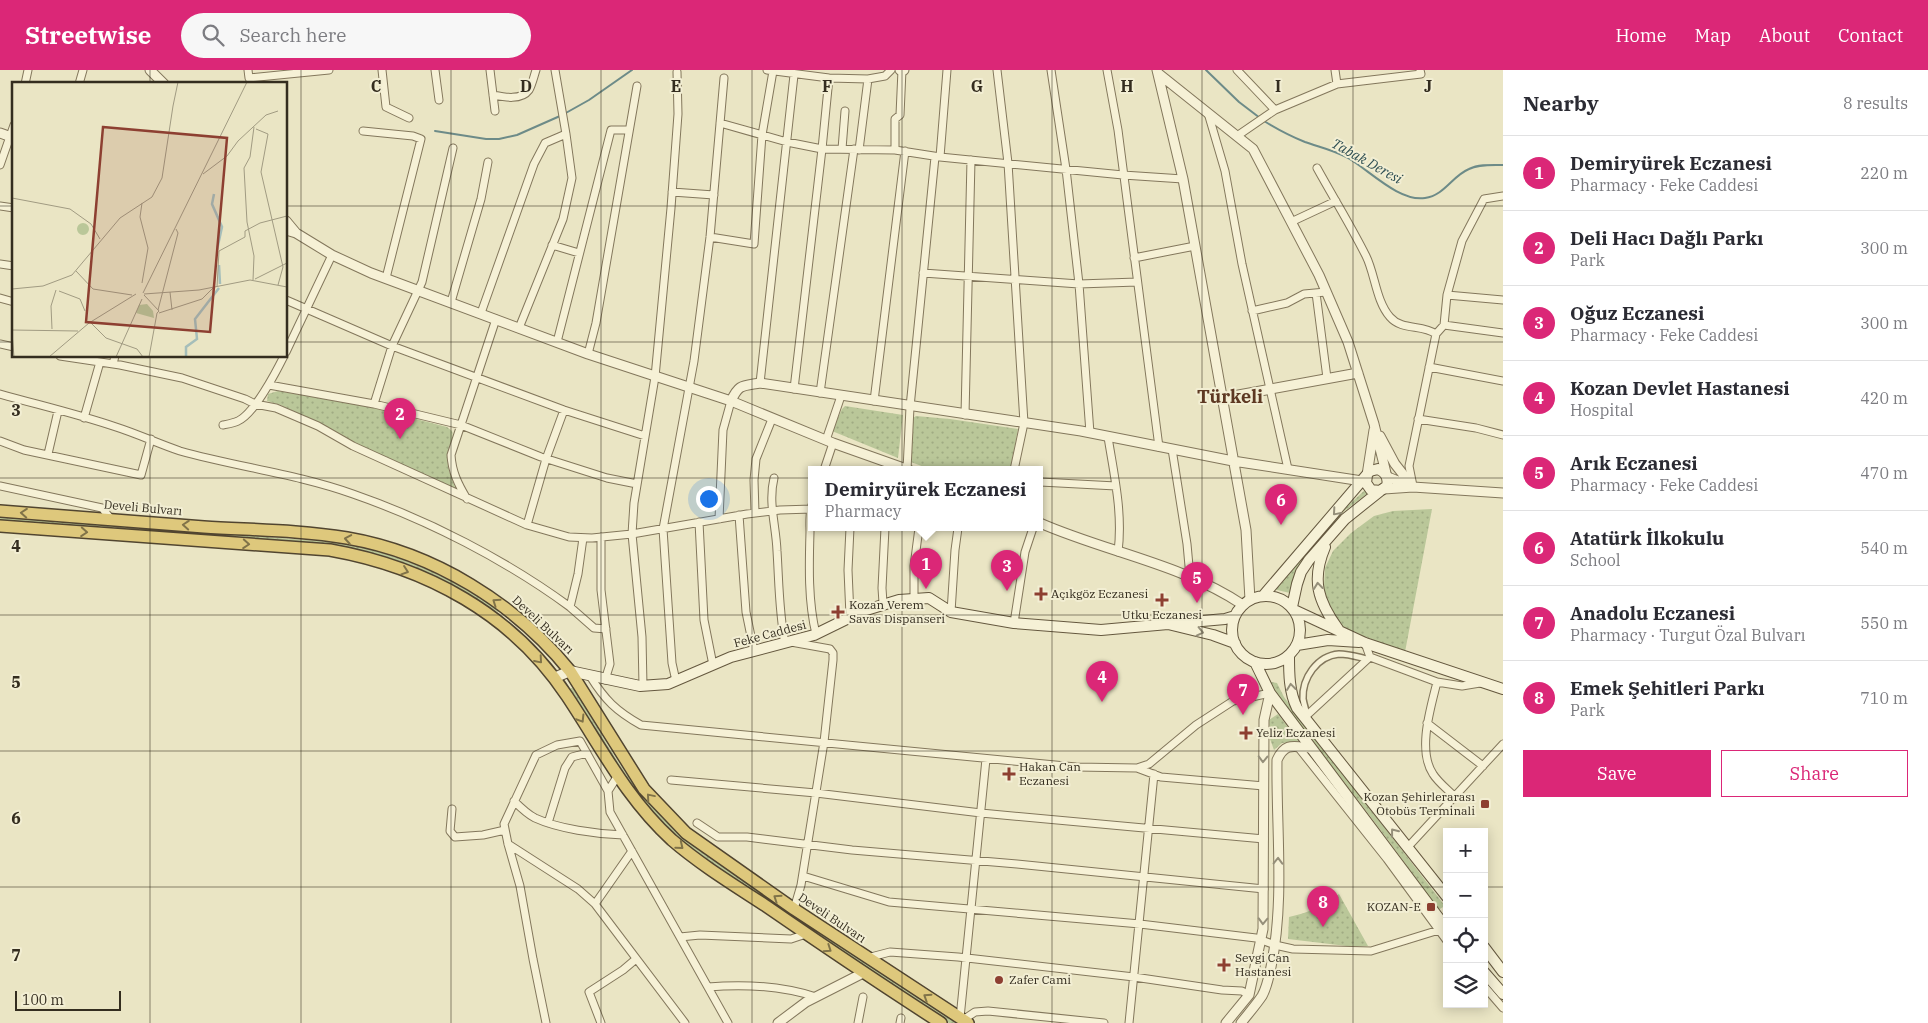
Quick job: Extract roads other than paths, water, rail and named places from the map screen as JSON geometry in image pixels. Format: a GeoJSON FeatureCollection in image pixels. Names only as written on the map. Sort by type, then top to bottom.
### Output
{"type":"FeatureCollection","features":[{"type":"Feature","properties":{"kind":"highway","name":"Develi Bulvarı"},"geometry":{"type":"LineString","coordinates":[[0,511],[333,536],[360,541],[408,555],[450,573],[502,606],[546,644],[570,671],[650,798],[677,825],[698,843],[794,909],[964,1020]]}},
{"type":"Feature","properties":{"kind":"highway","name":"Develi Bulvarı"},"geometry":{"type":"LineString","coordinates":[[0,526],[321,549],[376,561],[430,581],[492,616],[519,638],[554,678],[617,777],[646,813],[680,847],[863,973],[941,1023]]}},
{"type":"Feature","properties":{"kind":"main road"},"geometry":{"type":"LineString","coordinates":[[1255,662],[1273,663],[1289,655],[1297,645],[1300,628],[1293,609],[1296,584],[1301,572],[1345,519],[1386,486],[1387,475],[1382,471],[1374,470],[1365,478],[1264,596],[1246,603],[1235,616],[1233,625],[1235,643],[1240,651],[1255,662],[1270,693],[1443,925]]}},
{"type":"Feature","properties":{"kind":"main road"},"geometry":{"type":"LineString","coordinates":[[1365,478],[1368,487],[1376,491],[1382,490]]}},
{"type":"Feature","properties":{"kind":"main road"},"geometry":{"type":"LineString","coordinates":[[1328,538],[1320,558],[1317,581],[1321,600],[1338,629]]}},
{"type":"Feature","properties":{"kind":"main road"},"geometry":{"type":"LineString","coordinates":[[1264,596],[1279,598],[1293,609],[1365,643],[1503,689]]}},
{"type":"Feature","properties":{"kind":"main road","name":"Feke Caddesi"},"geometry":{"type":"LineString","coordinates":[[570,671],[605,680],[643,686],[668,684],[731,657],[816,634],[850,616],[883,603],[914,598],[929,598],[951,612],[1014,623],[1101,630],[1225,619],[1235,616]]}},
{"type":"Feature","properties":{"kind":"main road"},"geometry":{"type":"LineString","coordinates":[[1168,624],[1213,634],[1235,643]]}},
{"type":"Feature","properties":{"kind":"main road"},"geometry":{"type":"LineString","coordinates":[[1297,645],[1328,640],[1365,643]]}},
{"type":"Feature","properties":{"kind":"main road"},"geometry":{"type":"LineString","coordinates":[[1289,655],[1290,688],[1293,700],[1406,848],[1443,892]]}},
{"type":"Feature","properties":{"kind":"main road"},"geometry":{"type":"LineString","coordinates":[[554,678],[570,671]]}},
{"type":"Feature","properties":{"kind":"main road"},"geometry":{"type":"LineString","coordinates":[[1488,952],[1503,972]]}},
{"type":"Feature","properties":{"kind":"main road"},"geometry":{"type":"LineString","coordinates":[[1488,977],[1503,994]]}},
{"type":"Feature","properties":{"kind":"street"},"geometry":{"type":"LineString","coordinates":[[150,70],[162,82]]}},
{"type":"Feature","properties":{"kind":"street"},"geometry":{"type":"LineString","coordinates":[[248,70],[248,78],[329,70]]}},
{"type":"Feature","properties":{"kind":"street"},"geometry":{"type":"LineString","coordinates":[[382,70],[386,107],[410,118]]}},
{"type":"Feature","properties":{"kind":"street"},"geometry":{"type":"LineString","coordinates":[[435,70],[439,100]]}},
{"type":"Feature","properties":{"kind":"street"},"geometry":{"type":"LineString","coordinates":[[490,70],[495,111]]}},
{"type":"Feature","properties":{"kind":"street"},"geometry":{"type":"LineString","coordinates":[[493,95],[504,98],[524,94],[529,90],[536,70]]}},
{"type":"Feature","properties":{"kind":"street"},"geometry":{"type":"LineString","coordinates":[[519,328],[563,219],[572,178],[555,70]]}},
{"type":"Feature","properties":{"kind":"street"},"geometry":{"type":"LineString","coordinates":[[710,237],[754,244],[762,135],[770,71],[829,78],[868,78],[885,76],[891,70]]}},
{"type":"Feature","properties":{"kind":"street"},"geometry":{"type":"LineString","coordinates":[[895,150],[896,120],[900,115],[902,70]]}},
{"type":"Feature","properties":{"kind":"street"},"geometry":{"type":"LineString","coordinates":[[908,466],[910,407],[947,70]]}},
{"type":"Feature","properties":{"kind":"street"},"geometry":{"type":"LineString","coordinates":[[996,70],[1008,164],[1024,423],[1015,466]]}},
{"type":"Feature","properties":{"kind":"street"},"geometry":{"type":"LineString","coordinates":[[1051,70],[1066,169],[1079,284],[1090,433]]}},
{"type":"Feature","properties":{"kind":"street"},"geometry":{"type":"LineString","coordinates":[[1107,70],[1124,175],[1159,446]]}},
{"type":"Feature","properties":{"kind":"street"},"geometry":{"type":"LineString","coordinates":[[1237,70],[1276,110]]}},
{"type":"Feature","properties":{"kind":"street"},"geometry":{"type":"LineString","coordinates":[[1335,70],[1337,84]]}},
{"type":"Feature","properties":{"kind":"street"},"geometry":{"type":"LineString","coordinates":[[1237,136],[1276,110],[1337,84],[1421,74],[1420,70]]}},
{"type":"Feature","properties":{"kind":"street"},"geometry":{"type":"LineString","coordinates":[[643,686],[642,637],[632,534],[637,484],[655,377],[678,114],[678,72]]}},
{"type":"Feature","properties":{"kind":"street"},"geometry":{"type":"LineString","coordinates":[[1158,72],[1252,148],[1326,292],[1348,342],[1374,424],[1387,475],[1413,487]]}},
{"type":"Feature","properties":{"kind":"street"},"geometry":{"type":"LineString","coordinates":[[1043,524],[1190,577],[1246,603],[1246,530],[1183,179],[1158,72]]}},
{"type":"Feature","properties":{"kind":"street"},"geometry":{"type":"LineString","coordinates":[[760,383],[794,75]]}},
{"type":"Feature","properties":{"kind":"street"},"geometry":{"type":"LineString","coordinates":[[676,681],[672,663],[663,529],[689,389],[710,237],[724,78]]}},
{"type":"Feature","properties":{"kind":"street"},"geometry":{"type":"LineString","coordinates":[[794,389],[829,78]]}},
{"type":"Feature","properties":{"kind":"street"},"geometry":{"type":"LineString","coordinates":[[820,393],[868,78]]}},
{"type":"Feature","properties":{"kind":"street"},"geometry":{"type":"LineString","coordinates":[[588,354],[596,323],[636,86]]}},
{"type":"Feature","properties":{"kind":"street"},"geometry":{"type":"LineString","coordinates":[[842,149],[845,111]]}},
{"type":"Feature","properties":{"kind":"street"},"geometry":{"type":"LineString","coordinates":[[1208,113],[1225,171],[1252,311],[1288,469]]}},
{"type":"Feature","properties":{"kind":"street"},"geometry":{"type":"LineString","coordinates":[[720,123],[786,142],[822,149],[895,150],[937,157],[1183,179]]}},
{"type":"Feature","properties":{"kind":"street"},"geometry":{"type":"LineString","coordinates":[[557,342],[611,130],[629,130]]}},
{"type":"Feature","properties":{"kind":"street"},"geometry":{"type":"LineString","coordinates":[[363,131],[413,136],[421,139],[386,278]]}},
{"type":"Feature","properties":{"kind":"street"},"geometry":{"type":"LineString","coordinates":[[0,133],[12,138],[0,165]]}},
{"type":"Feature","properties":{"kind":"street"},"geometry":{"type":"LineString","coordinates":[[481,313],[534,164],[545,143],[566,134]]}},
{"type":"Feature","properties":{"kind":"street"},"geometry":{"type":"LineString","coordinates":[[374,404],[392,346],[422,282],[453,148]]}},
{"type":"Feature","properties":{"kind":"street"},"geometry":{"type":"LineString","coordinates":[[874,402],[905,151]]}},
{"type":"Feature","properties":{"kind":"street"},"geometry":{"type":"LineString","coordinates":[[965,415],[971,160]]}},
{"type":"Feature","properties":{"kind":"street"},"geometry":{"type":"LineString","coordinates":[[451,302],[481,199],[488,162]]}},
{"type":"Feature","properties":{"kind":"street"},"geometry":{"type":"LineString","coordinates":[[1317,168],[1367,257],[1383,305],[1390,317],[1398,323],[1409,327],[1425,328],[1436,334]]}},
{"type":"Feature","properties":{"kind":"street"},"geometry":{"type":"LineString","coordinates":[[672,192],[714,195]]}},
{"type":"Feature","properties":{"kind":"street"},"geometry":{"type":"LineString","coordinates":[[1413,487],[1409,466],[1418,419],[1436,334],[1444,325],[1447,295],[1462,241],[1484,199],[1503,196]]}},
{"type":"Feature","properties":{"kind":"street"},"geometry":{"type":"LineString","coordinates":[[1291,222],[1336,201]]}},
{"type":"Feature","properties":{"kind":"street"},"geometry":{"type":"LineString","coordinates":[[288,223],[296,233]]}},
{"type":"Feature","properties":{"kind":"street"},"geometry":{"type":"LineString","coordinates":[[288,231],[296,233],[332,255],[417,290],[588,354],[689,389],[731,401],[829,442],[897,466]]}},
{"type":"Feature","properties":{"kind":"street"},"geometry":{"type":"LineString","coordinates":[[552,245],[579,253]]}},
{"type":"Feature","properties":{"kind":"street"},"geometry":{"type":"LineString","coordinates":[[1134,258],[1195,246]]}},
{"type":"Feature","properties":{"kind":"street"},"geometry":{"type":"LineString","coordinates":[[288,348],[332,255]]}},
{"type":"Feature","properties":{"kind":"street"},"geometry":{"type":"LineString","coordinates":[[924,273],[1079,284],[1137,282]]}},
{"type":"Feature","properties":{"kind":"street"},"geometry":{"type":"LineString","coordinates":[[1252,311],[1288,303],[1304,294],[1326,292]]}},
{"type":"Feature","properties":{"kind":"street"},"geometry":{"type":"LineString","coordinates":[[1316,293],[1327,378]]}},
{"type":"Feature","properties":{"kind":"street"},"geometry":{"type":"LineString","coordinates":[[1447,295],[1503,300]]}},
{"type":"Feature","properties":{"kind":"street"},"geometry":{"type":"LineString","coordinates":[[288,301],[392,346],[564,410],[645,436]]}},
{"type":"Feature","properties":{"kind":"street"},"geometry":{"type":"LineString","coordinates":[[467,499],[456,481],[451,455],[496,319]]}},
{"type":"Feature","properties":{"kind":"street"},"geometry":{"type":"LineString","coordinates":[[1444,325],[1503,333]]}},
{"type":"Feature","properties":{"kind":"street"},"geometry":{"type":"LineString","coordinates":[[73,358],[100,362],[114,360],[182,378],[255,404],[276,408],[318,426],[353,446],[527,526],[569,537],[583,538],[632,534],[739,515],[808,507]]}},
{"type":"Feature","properties":{"kind":"street"},"geometry":{"type":"LineString","coordinates":[[223,425],[239,421],[255,404],[269,385],[283,358]]}},
{"type":"Feature","properties":{"kind":"street"},"geometry":{"type":"LineString","coordinates":[[84,418],[100,362]]}},
{"type":"Feature","properties":{"kind":"street"},"geometry":{"type":"LineString","coordinates":[[1429,367],[1503,381]]}},
{"type":"Feature","properties":{"kind":"street"},"geometry":{"type":"LineString","coordinates":[[1222,398],[1358,372]]}},
{"type":"Feature","properties":{"kind":"street"},"geometry":{"type":"LineString","coordinates":[[719,519],[723,430],[731,401],[736,389],[760,383],[874,402],[1090,433],[1233,461],[1365,478],[1374,424]]}},
{"type":"Feature","properties":{"kind":"street"},"geometry":{"type":"LineString","coordinates":[[269,385],[374,404],[461,425],[546,459],[607,478],[637,484]]}},
{"type":"Feature","properties":{"kind":"street"},"geometry":{"type":"LineString","coordinates":[[0,394],[151,439],[181,451],[319,484],[353,494],[398,511],[492,557],[540,586],[570,607],[594,628],[606,629]]}},
{"type":"Feature","properties":{"kind":"street"},"geometry":{"type":"LineString","coordinates":[[825,466],[841,396]]}},
{"type":"Feature","properties":{"kind":"street"},"geometry":{"type":"LineString","coordinates":[[527,526],[546,459],[564,410]]}},
{"type":"Feature","properties":{"kind":"street"},"geometry":{"type":"LineString","coordinates":[[48,454],[58,411]]}},
{"type":"Feature","properties":{"kind":"street"},"geometry":{"type":"LineString","coordinates":[[755,513],[754,480],[756,459],[772,419]]}},
{"type":"Feature","properties":{"kind":"street"},"geometry":{"type":"LineString","coordinates":[[1418,419],[1476,428],[1503,435]]}},
{"type":"Feature","properties":{"kind":"street"},"geometry":{"type":"LineString","coordinates":[[1374,424],[1395,464],[1413,487]]}},
{"type":"Feature","properties":{"kind":"street"},"geometry":{"type":"LineString","coordinates":[[1108,436],[1121,530],[1118,552]]}},
{"type":"Feature","properties":{"kind":"street"},"geometry":{"type":"LineString","coordinates":[[0,441],[24,450],[140,475],[151,439]]}},
{"type":"Feature","properties":{"kind":"street"},"geometry":{"type":"LineString","coordinates":[[1172,449],[1187,544],[1190,577]]}},
{"type":"Feature","properties":{"kind":"street"},"geometry":{"type":"LineString","coordinates":[[774,478],[771,491],[772,511],[777,549],[778,586],[787,643],[830,649],[833,653],[824,742],[803,876],[794,909]]}},
{"type":"Feature","properties":{"kind":"street"},"geometry":{"type":"LineString","coordinates":[[1043,482],[1116,486]]}},
{"type":"Feature","properties":{"kind":"street"},"geometry":{"type":"LineString","coordinates":[[0,486],[102,508],[112,520]]}},
{"type":"Feature","properties":{"kind":"street"},"geometry":{"type":"LineString","coordinates":[[1382,490],[1413,487],[1503,494]]}},
{"type":"Feature","properties":{"kind":"street"},"geometry":{"type":"LineString","coordinates":[[739,515],[746,612],[754,651]]}},
{"type":"Feature","properties":{"kind":"street"},"geometry":{"type":"LineString","coordinates":[[699,522],[704,620],[713,665]]}},
{"type":"Feature","properties":{"kind":"street"},"geometry":{"type":"LineString","coordinates":[[811,531],[810,581],[812,618],[816,634]]}},
{"type":"Feature","properties":{"kind":"street"},"geometry":{"type":"LineString","coordinates":[[850,531],[848,570],[850,616]]}},
{"type":"Feature","properties":{"kind":"street"},"geometry":{"type":"LineString","coordinates":[[883,603],[885,531]]}},
{"type":"Feature","properties":{"kind":"street"},"geometry":{"type":"LineString","coordinates":[[914,598],[914,566],[919,531]]}},
{"type":"Feature","properties":{"kind":"street"},"geometry":{"type":"LineString","coordinates":[[951,612],[954,550],[957,531]]}},
{"type":"Feature","properties":{"kind":"street"},"geometry":{"type":"LineString","coordinates":[[1014,623],[1024,552],[1032,531]]}},
{"type":"Feature","properties":{"kind":"street"},"geometry":{"type":"LineString","coordinates":[[601,537],[601,590],[610,664],[605,680]]}},
{"type":"Feature","properties":{"kind":"street"},"geometry":{"type":"LineString","coordinates":[[570,607],[578,574],[583,538]]}},
{"type":"Feature","properties":{"kind":"street"},"geometry":{"type":"LineString","coordinates":[[1365,643],[1368,658]]}},
{"type":"Feature","properties":{"kind":"street"},"geometry":{"type":"LineString","coordinates":[[1306,716],[1303,701],[1304,690],[1311,671],[1324,658],[1340,654],[1368,658],[1437,682],[1462,686],[1482,682]]}},
{"type":"Feature","properties":{"kind":"street"},"geometry":{"type":"LineString","coordinates":[[1406,671],[1408,657]]}},
{"type":"Feature","properties":{"kind":"street"},"geometry":{"type":"LineString","coordinates":[[1306,716],[1368,658]]}},
{"type":"Feature","properties":{"kind":"street"},"geometry":{"type":"LineString","coordinates":[[590,676],[602,696],[623,715],[641,724],[1076,767],[1137,768],[1161,777],[1264,786]]}},
{"type":"Feature","properties":{"kind":"street"},"geometry":{"type":"LineString","coordinates":[[1437,682],[1427,723],[1427,758],[1432,773],[1454,796]]}},
{"type":"Feature","properties":{"kind":"street"},"geometry":{"type":"LineString","coordinates":[[1137,768],[1149,764],[1196,725],[1232,701],[1270,693],[1264,720],[1263,929],[1249,995],[1226,1023]]}},
{"type":"Feature","properties":{"kind":"street"},"geometry":{"type":"LineString","coordinates":[[1427,723],[1483,766]]}},
{"type":"Feature","properties":{"kind":"street"},"geometry":{"type":"LineString","coordinates":[[546,1023],[532,959],[520,886],[504,824],[536,754],[557,745],[580,741],[608,791],[610,812],[728,1023]]}},
{"type":"Feature","properties":{"kind":"street"},"geometry":{"type":"LineString","coordinates":[[1406,848],[1503,744]]}},
{"type":"Feature","properties":{"kind":"street"},"geometry":{"type":"LineString","coordinates":[[1241,1023],[1262,995],[1268,980],[1275,945],[1278,860],[1277,760],[1282,750],[1290,746],[1310,748]]}},
{"type":"Feature","properties":{"kind":"street"},"geometry":{"type":"LineString","coordinates":[[1298,747],[1387,859],[1443,925]]}},
{"type":"Feature","properties":{"kind":"street"},"geometry":{"type":"LineString","coordinates":[[548,823],[565,768],[572,757],[587,753]]}},
{"type":"Feature","properties":{"kind":"street"},"geometry":{"type":"LineString","coordinates":[[964,1020],[966,958],[986,759]]}},
{"type":"Feature","properties":{"kind":"street"},"geometry":{"type":"LineString","coordinates":[[1129,1023],[1154,774]]}},
{"type":"Feature","properties":{"kind":"street"},"geometry":{"type":"LineString","coordinates":[[608,791],[617,777]]}},
{"type":"Feature","properties":{"kind":"street"},"geometry":{"type":"LineString","coordinates":[[671,780],[816,793],[981,813],[1264,839]]}},
{"type":"Feature","properties":{"kind":"street"},"geometry":{"type":"LineString","coordinates":[[514,801],[533,817],[548,823],[603,834],[623,835]]}},
{"type":"Feature","properties":{"kind":"street"},"geometry":{"type":"LineString","coordinates":[[452,808],[450,831],[456,837],[483,835],[505,830]]}},
{"type":"Feature","properties":{"kind":"street"},"geometry":{"type":"LineString","coordinates":[[697,823],[718,836],[747,837],[808,845],[1264,889]]}},
{"type":"Feature","properties":{"kind":"street"},"geometry":{"type":"LineString","coordinates":[[508,844],[578,889],[595,904],[686,1023]]}},
{"type":"Feature","properties":{"kind":"street"},"geometry":{"type":"LineString","coordinates":[[595,904],[632,851]]}},
{"type":"Feature","properties":{"kind":"street"},"geometry":{"type":"LineString","coordinates":[[803,876],[889,902],[1140,924],[1260,940],[1293,949],[1371,950],[1443,926]]}},
{"type":"Feature","properties":{"kind":"street"},"geometry":{"type":"LineString","coordinates":[[680,937],[700,935],[791,939],[806,934]]}},
{"type":"Feature","properties":{"kind":"street"},"geometry":{"type":"LineString","coordinates":[[867,958],[890,952],[966,958],[1242,991],[1249,995]]}},
{"type":"Feature","properties":{"kind":"street"},"geometry":{"type":"LineString","coordinates":[[601,1023],[590,992],[623,970],[636,958]]}},
{"type":"Feature","properties":{"kind":"street"},"geometry":{"type":"LineString","coordinates":[[778,1023],[806,1002],[863,973]]}},
{"type":"Feature","properties":{"kind":"street"},"geometry":{"type":"LineString","coordinates":[[708,987],[727,985],[796,990],[816,997]]}},
{"type":"Feature","properties":{"kind":"street"},"geometry":{"type":"LineString","coordinates":[[1488,991],[1503,1008]]}},
{"type":"Feature","properties":{"kind":"street"},"geometry":{"type":"LineString","coordinates":[[858,1023],[863,997]]}},
{"type":"Feature","properties":{"kind":"street"},"geometry":{"type":"LineString","coordinates":[[964,1020],[975,1012],[988,1011],[1104,1023]]}},
{"type":"Feature","properties":{"kind":"waterway","name":"Tabak Deresi"},"geometry":{"type":"LineString","coordinates":[[564,114],[589,100],[632,70]]}},
{"type":"Feature","properties":{"kind":"waterway","name":"Tabak Deresi"},"geometry":{"type":"LineString","coordinates":[[1206,70],[1239,102],[1260,118]]}},
{"type":"Feature","properties":{"kind":"waterway","name":"Tabak Deresi"},"geometry":{"type":"LineString","coordinates":[[435,131],[486,139],[499,139],[517,135],[560,116]]}},
{"type":"Feature","properties":{"kind":"waterway","name":"Tabak Deresi"},"geometry":{"type":"LineString","coordinates":[[1264,121],[1299,140],[1343,155],[1395,190],[1415,198],[1425,198],[1438,193],[1463,172],[1473,167],[1503,165]]}},
{"type":"Feature","properties":{"kind":"place","name":"Deli Hacı Dağlı Parkı"},"geometry":{"type":"Point","coordinates":[400,439]}},
{"type":"Feature","properties":{"kind":"place","name":"Atatürk İlkokulu"},"geometry":{"type":"Point","coordinates":[1281,525]}},
{"type":"Feature","properties":{"kind":"place","name":"Demiryürek Eczanesi"},"geometry":{"type":"Point","coordinates":[926,589]}},
{"type":"Feature","properties":{"kind":"place","name":"Oğuz Eczanesi"},"geometry":{"type":"Point","coordinates":[1007,591]}},
{"type":"Feature","properties":{"kind":"place","name":"Açıkgöz Eczanesi"},"geometry":{"type":"Point","coordinates":[1041,594]}},
{"type":"Feature","properties":{"kind":"place","name":"Utku Eczanesi"},"geometry":{"type":"Point","coordinates":[1162,600]}},
{"type":"Feature","properties":{"kind":"place","name":"Arık Eczanesi"},"geometry":{"type":"Point","coordinates":[1197,603]}},
{"type":"Feature","properties":{"kind":"place","name":"Kozan Verem Savas Dispanseri"},"geometry":{"type":"Point","coordinates":[838,612]}},
{"type":"Feature","properties":{"kind":"place","name":"Kozan Devlet Hastanesi"},"geometry":{"type":"Point","coordinates":[1102,702]}},
{"type":"Feature","properties":{"kind":"place","name":"Anadolu Eczanesi"},"geometry":{"type":"Point","coordinates":[1243,715]}},
{"type":"Feature","properties":{"kind":"place","name":"Yeliz Eczanesi"},"geometry":{"type":"Point","coordinates":[1246,733]}},
{"type":"Feature","properties":{"kind":"place","name":"Hakan Can Eczanesi"},"geometry":{"type":"Point","coordinates":[1009,774]}},
{"type":"Feature","properties":{"kind":"place","name":"Kozan Şehirlerarası Otobüs Terminali"},"geometry":{"type":"Point","coordinates":[1485,804]}},
{"type":"Feature","properties":{"kind":"place","name":"KOZAN-E"},"geometry":{"type":"Point","coordinates":[1431,907]}},
{"type":"Feature","properties":{"kind":"place","name":"Emek Şehitleri Parkı"},"geometry":{"type":"Point","coordinates":[1323,927]}},
{"type":"Feature","properties":{"kind":"place","name":"Sevgi Can Hastanesi"},"geometry":{"type":"Point","coordinates":[1224,965]}},
{"type":"Feature","properties":{"kind":"place","name":"Zafer Cami"},"geometry":{"type":"Point","coordinates":[999,980]}},
{"type":"Feature","properties":{"kind":"district","name":"Türkeli"},"geometry":{"type":"Point","coordinates":[1230,397]}}]}
